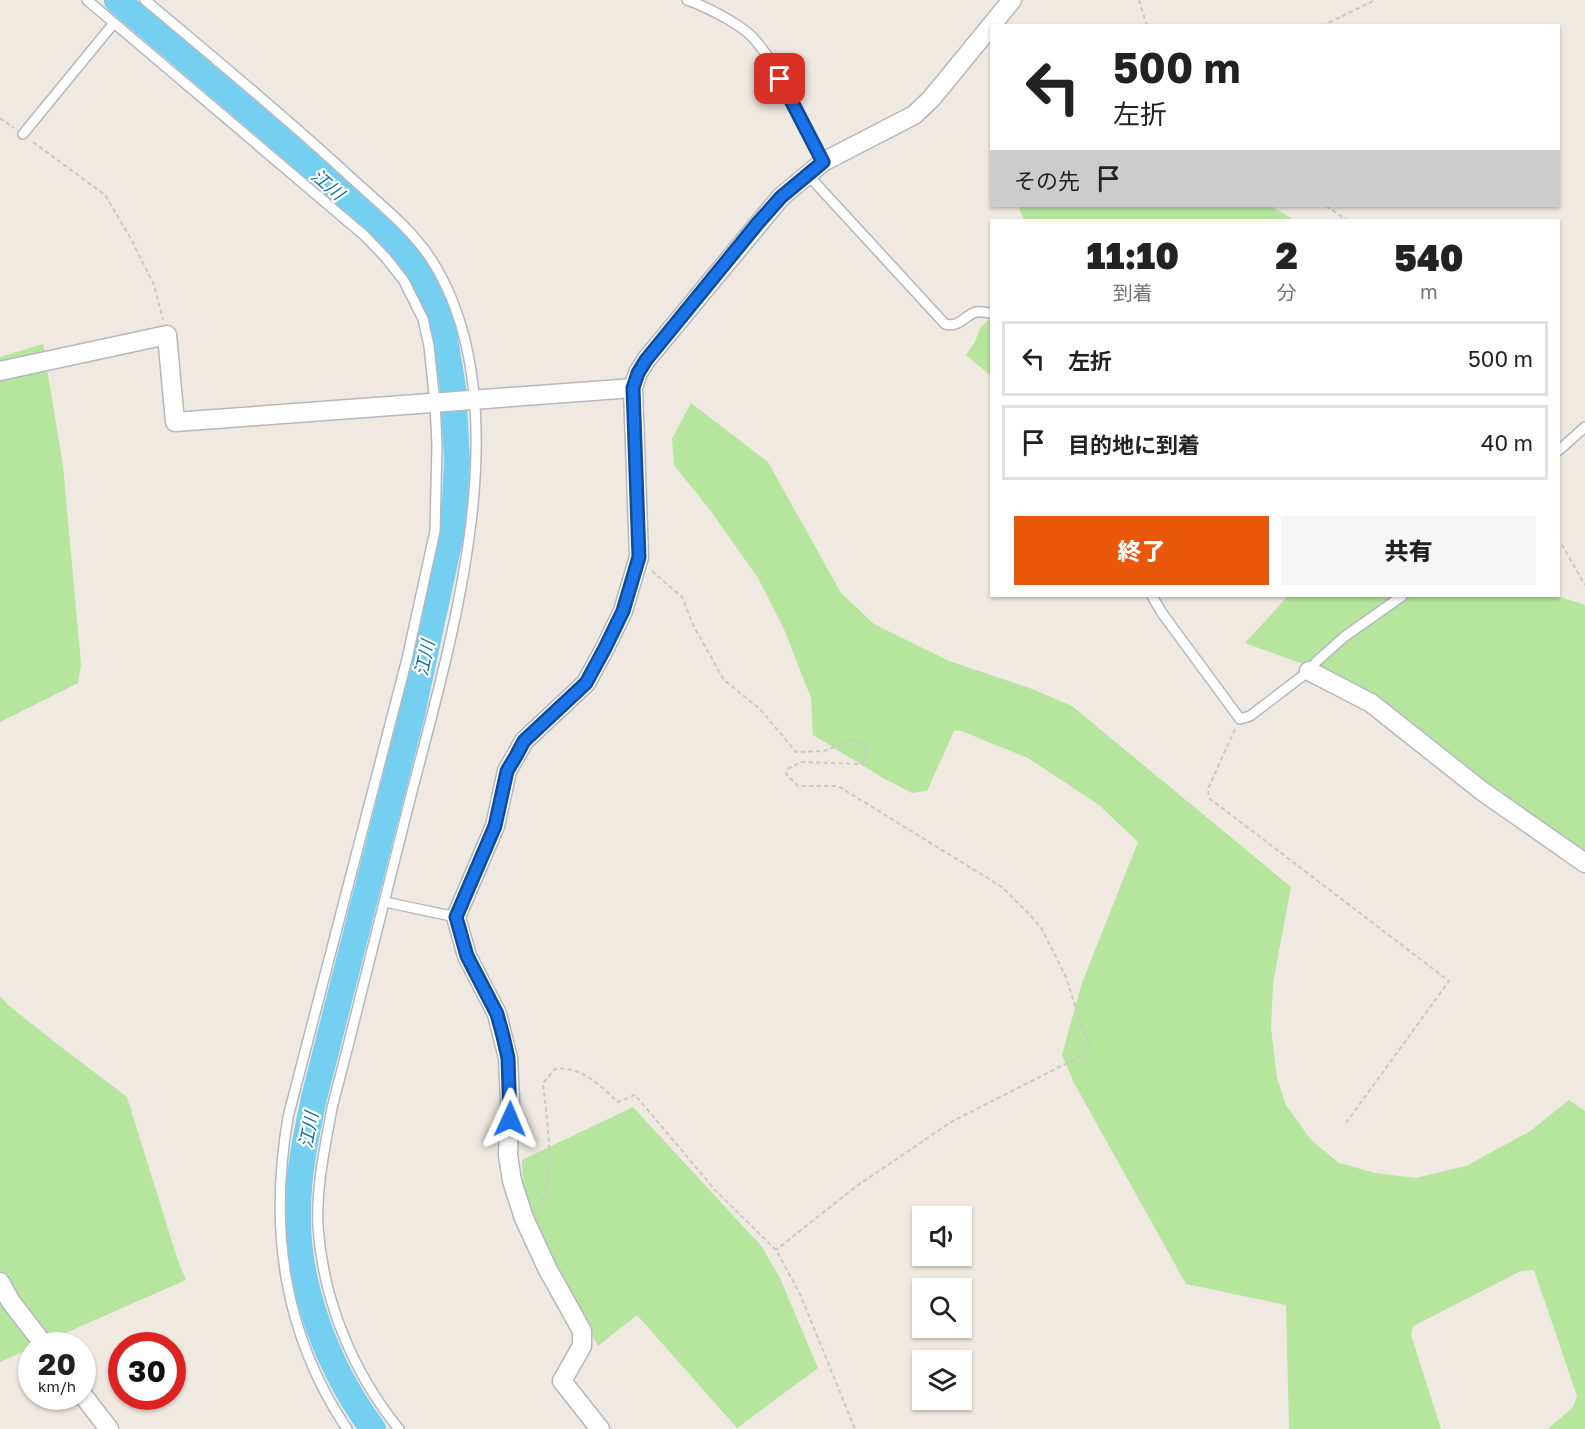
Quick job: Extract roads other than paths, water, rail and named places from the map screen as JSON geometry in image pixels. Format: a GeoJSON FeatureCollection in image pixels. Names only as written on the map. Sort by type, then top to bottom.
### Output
{"type":"FeatureCollection","features":[{"type":"Feature","properties":{"kind":"street"},"geometry":{"type":"LineString","coordinates":[[992,24],[1012,0]]}},
{"type":"Feature","properties":{"kind":"street"},"geometry":{"type":"LineString","coordinates":[[600,1429],[562,1381],[582,1346],[582,1331],[547,1268],[524,1218],[512,1181],[508,1155],[510,1100],[508,1058],[497,1014],[467,956],[456,917],[495,826],[507,771],[524,741],[586,683],[623,611],[639,557],[633,388],[638,373],[646,360],[781,197],[823,162],[914,115],[931,99],[990,27]]}},
{"type":"Feature","properties":{"kind":"street"},"geometry":{"type":"LineString","coordinates":[[0,371],[167,335],[175,422],[633,388]]}},
{"type":"Feature","properties":{"kind":"street"},"geometry":{"type":"LineString","coordinates":[[1309,671],[1371,703],[1482,790],[1585,863]]}},
{"type":"Feature","properties":{"kind":"street"},"geometry":{"type":"LineString","coordinates":[[0,1282],[34,1332]]}},
{"type":"Feature","properties":{"kind":"street"},"geometry":{"type":"LineString","coordinates":[[94,1410],[109,1429]]}},
{"type":"Feature","properties":{"kind":"lane"},"geometry":{"type":"LineString","coordinates":[[87,0],[356,228],[386,258],[404,281],[423,319],[429,346],[438,403],[435,531],[407,659],[288,1117],[281,1156],[279,1228],[283,1266],[291,1305],[306,1351],[319,1381],[347,1429]]}},
{"type":"Feature","properties":{"kind":"lane"},"geometry":{"type":"LineString","coordinates":[[145,0],[311,141],[397,219],[415,239],[434,265],[456,309],[471,372],[476,454],[466,568],[385,902],[332,1108],[322,1160],[318,1226],[326,1278],[342,1332],[356,1363],[373,1394],[399,1429]]}},
{"type":"Feature","properties":{"kind":"lane"},"geometry":{"type":"LineString","coordinates":[[687,0],[724,17],[754,38],[771,62],[823,162]]}},
{"type":"Feature","properties":{"kind":"lane"},"geometry":{"type":"LineString","coordinates":[[23,134],[114,23]]}},
{"type":"Feature","properties":{"kind":"lane"},"geometry":{"type":"LineString","coordinates":[[808,175],[945,324],[957,325],[977,312],[990,313]]}},
{"type":"Feature","properties":{"kind":"lane"},"geometry":{"type":"LineString","coordinates":[[1560,449],[1585,427]]}},
{"type":"Feature","properties":{"kind":"lane"},"geometry":{"type":"LineString","coordinates":[[1153,597],[1240,718],[1250,716],[1309,671],[1344,637],[1401,597]]}},
{"type":"Feature","properties":{"kind":"lane"},"geometry":{"type":"LineString","coordinates":[[385,902],[456,917]]}},
{"type":"Feature","properties":{"kind":"waterway","name":"江川"},"geometry":{"type":"LineString","coordinates":[[117,0],[286,144],[404,251],[435,304],[444,332],[453,388],[457,460],[451,534],[412,714],[314,1098],[303,1154],[298,1197],[299,1239],[303,1268],[318,1326],[342,1381],[373,1429]]}}]}
